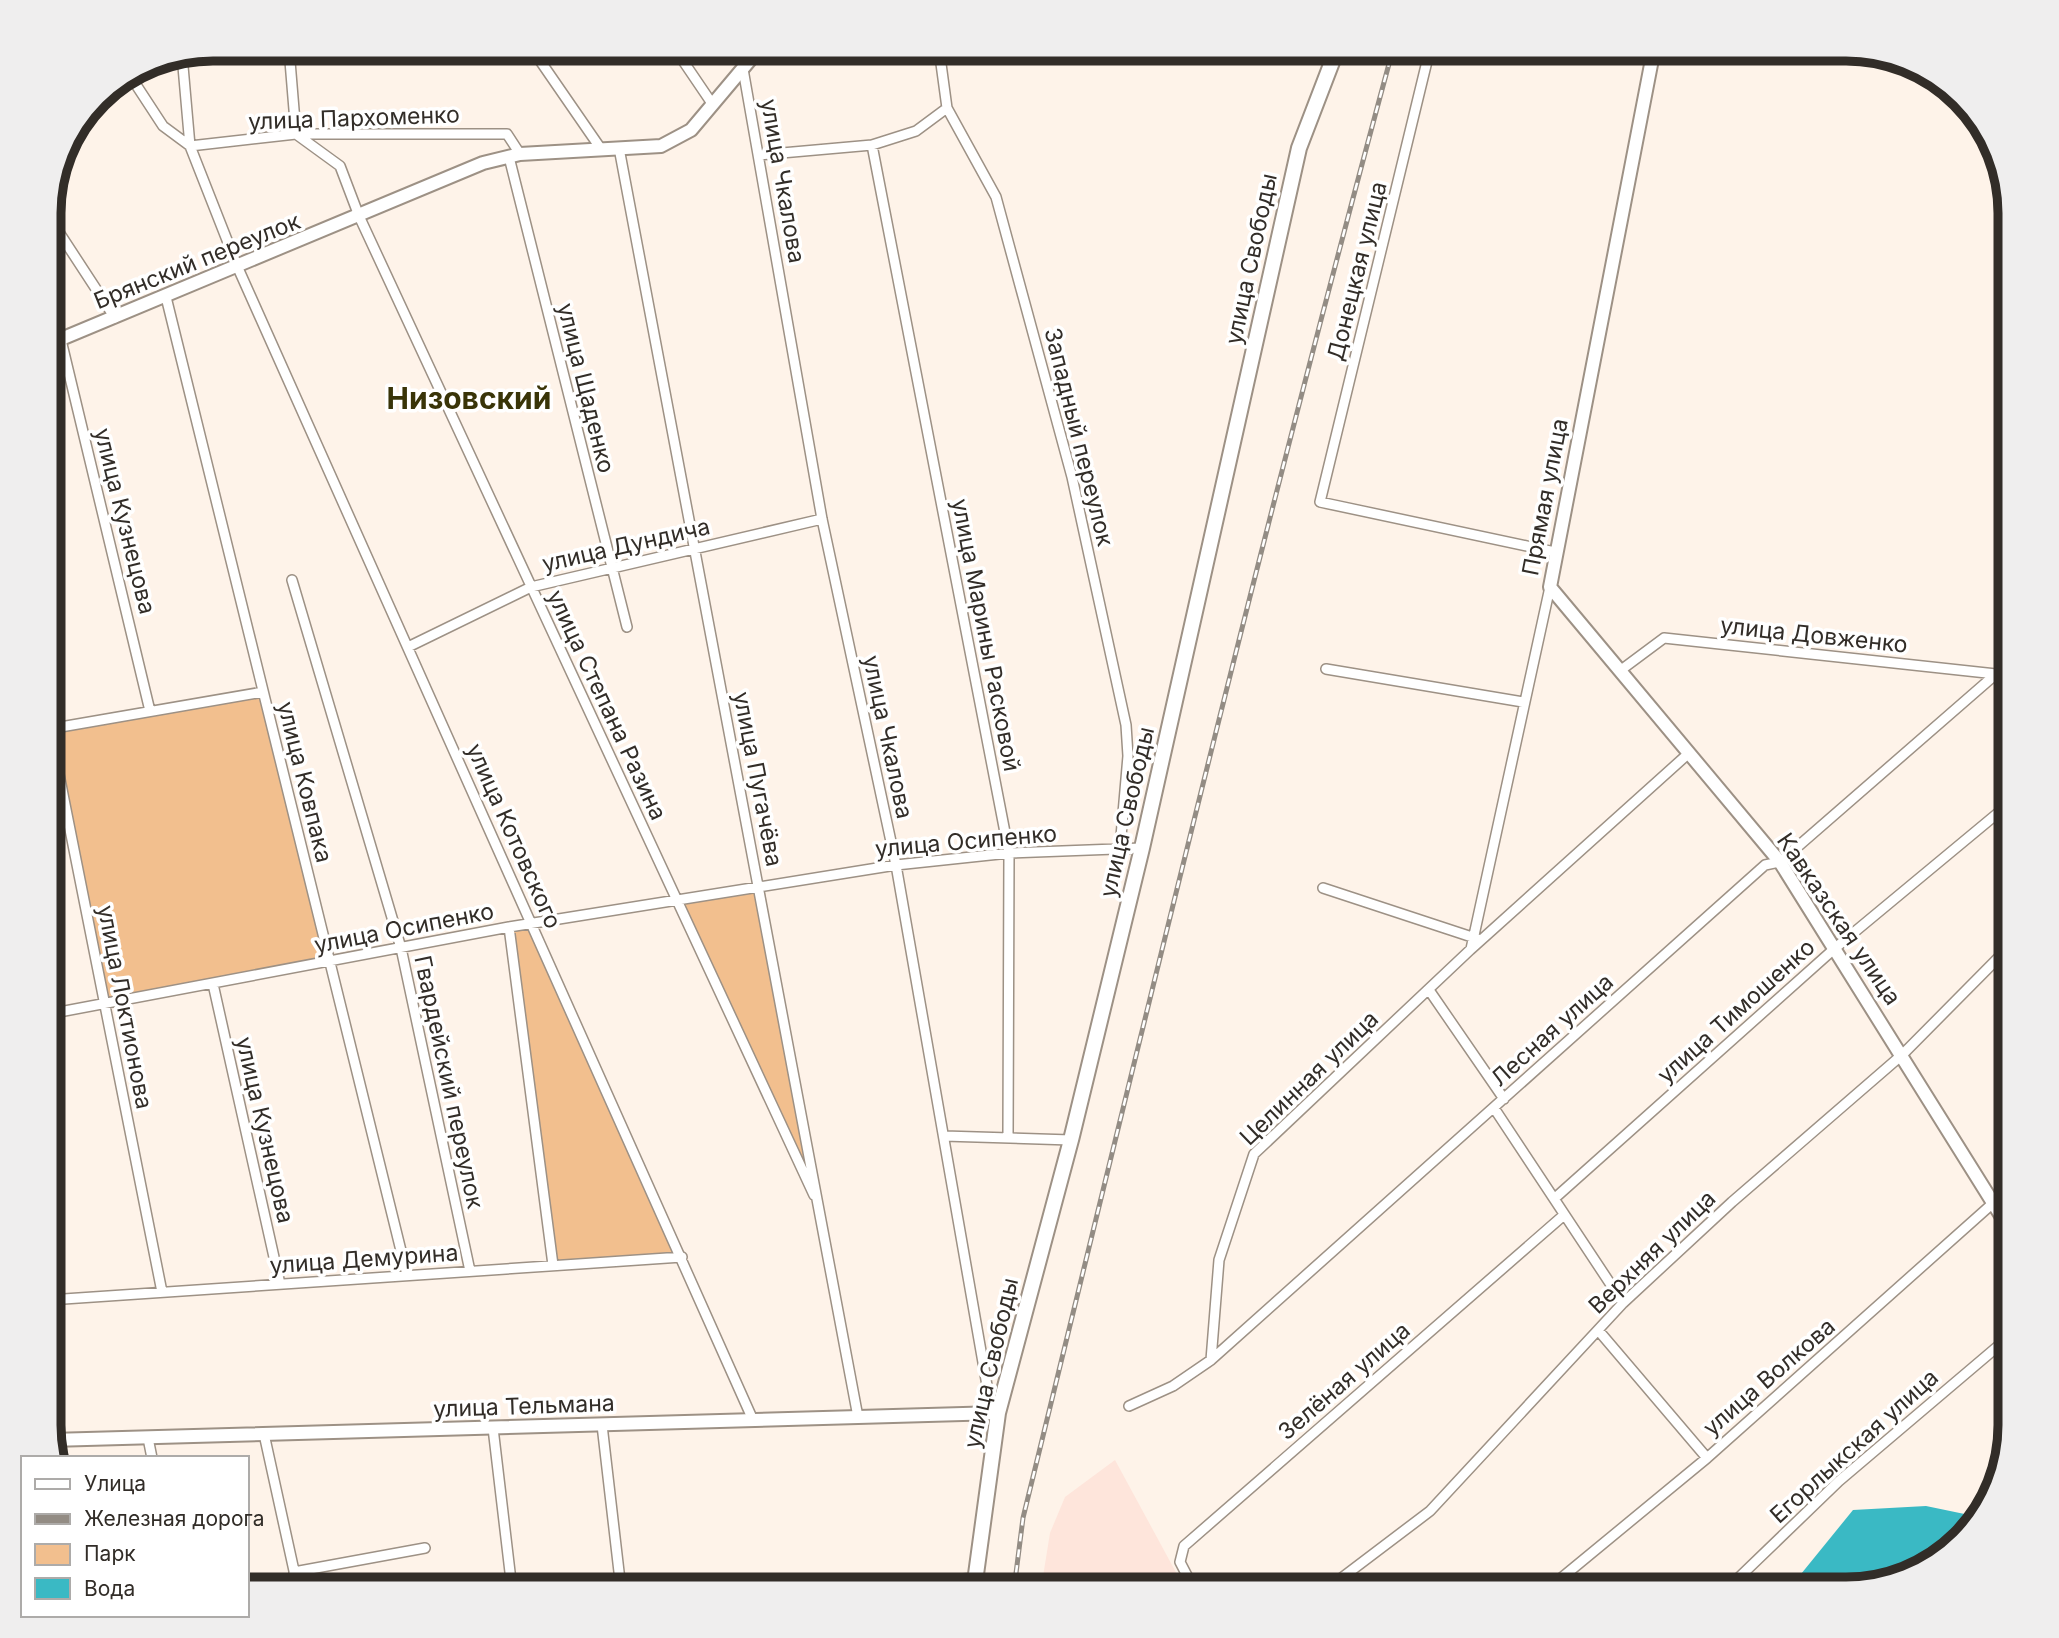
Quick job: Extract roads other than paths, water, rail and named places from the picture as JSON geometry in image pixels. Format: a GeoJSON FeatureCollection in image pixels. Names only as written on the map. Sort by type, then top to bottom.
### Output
{"type":"FeatureCollection","features":[{"type":"Feature","properties":{"kind":"main road","name":"улица Свободы"},"geometry":{"type":"LineString","coordinates":[[975,1577],[995,1413],[1071,1140],[1142,848],[1298,148],[1332,61]]}},
{"type":"Feature","properties":{"kind":"main road","name":"Прямая улица"},"geometry":{"type":"LineString","coordinates":[[1550,587],[1652,61]]}},
{"type":"Feature","properties":{"kind":"main road","name":"Брянский переулок"},"geometry":{"type":"LineString","coordinates":[[62,339],[484,163],[514,156],[661,146],[691,130],[749,62]]}},
{"type":"Feature","properties":{"kind":"main road","name":"Кавказская улица"},"geometry":{"type":"LineString","coordinates":[[1550,587],[1780,862],[1903,1054],[1998,1210]]}},
{"type":"Feature","properties":{"kind":"main road","name":"улица Тельмана"},"geometry":{"type":"LineString","coordinates":[[62,1440],[995,1413]]}},
{"type":"Feature","properties":{"kind":"street","name":"Донецкая улица"},"geometry":{"type":"LineString","coordinates":[[1427,61],[1320,502],[1555,552]]}},
{"type":"Feature","properties":{"kind":"street"},"geometry":{"type":"LineString","coordinates":[[290,62],[296,134]]}},
{"type":"Feature","properties":{"kind":"street"},"geometry":{"type":"LineString","coordinates":[[541,62],[601,149]]}},
{"type":"Feature","properties":{"kind":"street"},"geometry":{"type":"LineString","coordinates":[[684,62],[713,104]]}},
{"type":"Feature","properties":{"kind":"street","name":"Западный переулок"},"geometry":{"type":"LineString","coordinates":[[941,62],[947,107],[996,197],[1072,477],[1126,726],[1128,756],[1120,848]]}},
{"type":"Feature","properties":{"kind":"street","name":"улица Котовского"},"geometry":{"type":"LineString","coordinates":[[183,64],[190,146],[237,268],[753,1420]]}},
{"type":"Feature","properties":{"kind":"street","name":"улица Чкалова"},"geometry":{"type":"LineString","coordinates":[[743,69],[822,519],[896,865],[995,1413]]}},
{"type":"Feature","properties":{"kind":"street"},"geometry":{"type":"LineString","coordinates":[[135,84],[163,126],[190,146]]}},
{"type":"Feature","properties":{"kind":"street"},"geometry":{"type":"LineString","coordinates":[[759,155],[872,145],[916,131],[947,107]]}},
{"type":"Feature","properties":{"kind":"street","name":"улица Пархоменко"},"geometry":{"type":"LineString","coordinates":[[190,146],[296,134],[507,134],[514,156]]}},
{"type":"Feature","properties":{"kind":"street","name":"улица Степана Разина"},"geometry":{"type":"LineString","coordinates":[[296,134],[340,166],[359,216],[820,1209]]}},
{"type":"Feature","properties":{"kind":"street","name":"улица Марины Расковой"},"geometry":{"type":"LineString","coordinates":[[872,145],[1009,853],[1008,1138]]}},
{"type":"Feature","properties":{"kind":"street","name":"улица Пугачёва"},"geometry":{"type":"LineString","coordinates":[[619,148],[858,1417]]}},
{"type":"Feature","properties":{"kind":"street","name":"улица Щаденко"},"geometry":{"type":"LineString","coordinates":[[514,156],[627,627]]}},
{"type":"Feature","properties":{"kind":"street"},"geometry":{"type":"LineString","coordinates":[[62,237],[115,318]]}},
{"type":"Feature","properties":{"kind":"street","name":"улица Ковпака"},"geometry":{"type":"LineString","coordinates":[[166,297],[407,1275]]}},
{"type":"Feature","properties":{"kind":"street","name":"улица Кузнецова"},"geometry":{"type":"LineString","coordinates":[[62,369],[150,711]]}},
{"type":"Feature","properties":{"kind":"street","name":"улица Дундича"},"geometry":{"type":"LineString","coordinates":[[408,648],[531,587],[822,519]]}},
{"type":"Feature","properties":{"kind":"street","name":"Гвардейский переулок"},"geometry":{"type":"LineString","coordinates":[[292,580],[401,948],[470,1271]]}},
{"type":"Feature","properties":{"kind":"street","name":"Прямая улица"},"geometry":{"type":"LineString","coordinates":[[1470,950],[1478,939],[1523,702],[1550,587]]}},
{"type":"Feature","properties":{"kind":"street","name":"улица Довженко"},"geometry":{"type":"LineString","coordinates":[[1621,670],[1664,638],[1996,674]]}},
{"type":"Feature","properties":{"kind":"street"},"geometry":{"type":"LineString","coordinates":[[1326,669],[1523,702]]}},
{"type":"Feature","properties":{"kind":"street","name":"Лесная улица"},"geometry":{"type":"LineString","coordinates":[[1129,1406],[1174,1386],[1211,1360],[1766,865],[1780,862],[1996,674]]}},
{"type":"Feature","properties":{"kind":"street"},"geometry":{"type":"LineString","coordinates":[[62,727],[263,692]]}},
{"type":"Feature","properties":{"kind":"street"},"geometry":{"type":"LineString","coordinates":[[1323,888],[1478,939],[1689,754]]}},
{"type":"Feature","properties":{"kind":"street","name":"улица Локтионова"},"geometry":{"type":"LineString","coordinates":[[62,789],[162,1292]]}},
{"type":"Feature","properties":{"kind":"street","name":"улица Тимошенко"},"geometry":{"type":"LineString","coordinates":[[1555,1198],[1834,949],[1998,813]]}},
{"type":"Feature","properties":{"kind":"street","name":"улица Осипенко"},"geometry":{"type":"LineString","coordinates":[[62,1011],[509,927],[896,865],[1009,853],[1142,848]]}},
{"type":"Feature","properties":{"kind":"street","name":"улица Котовского"},"geometry":{"type":"LineString","coordinates":[[509,927],[552,1265]]}},
{"type":"Feature","properties":{"kind":"street","name":"Целинная улица"},"geometry":{"type":"LineString","coordinates":[[1211,1360],[1219,1260],[1254,1154],[1470,950]]}},
{"type":"Feature","properties":{"kind":"street","name":"Верхняя улица"},"geometry":{"type":"LineString","coordinates":[[1343,1577],[1430,1511],[1623,1303],[1732,1202],[1903,1054],[1998,958]]}},
{"type":"Feature","properties":{"kind":"street","name":"улица Кузнецова"},"geometry":{"type":"LineString","coordinates":[[213,984],[280,1284]]}},
{"type":"Feature","properties":{"kind":"street"},"geometry":{"type":"LineString","coordinates":[[1429,990],[1504,1099]]}},
{"type":"Feature","properties":{"kind":"street"},"geometry":{"type":"LineString","coordinates":[[1494,1108],[1623,1303]]}},
{"type":"Feature","properties":{"kind":"street"},"geometry":{"type":"LineString","coordinates":[[944,1136],[1071,1140]]}},
{"type":"Feature","properties":{"kind":"street","name":"улица Волкова"},"geometry":{"type":"LineString","coordinates":[[1563,1577],[1707,1458],[1998,1200]]}},
{"type":"Feature","properties":{"kind":"street","name":"Зелёная улица"},"geometry":{"type":"LineString","coordinates":[[1188,1577],[1180,1562],[1184,1546],[1564,1215]]}},
{"type":"Feature","properties":{"kind":"street","name":"улица Демурина"},"geometry":{"type":"LineString","coordinates":[[62,1299],[682,1257]]}},
{"type":"Feature","properties":{"kind":"street"},"geometry":{"type":"LineString","coordinates":[[1598,1330],[1707,1458]]}},
{"type":"Feature","properties":{"kind":"street","name":"Егорлыкская улица"},"geometry":{"type":"LineString","coordinates":[[1739,1577],[1839,1481],[1998,1346]]}},
{"type":"Feature","properties":{"kind":"street"},"geometry":{"type":"LineString","coordinates":[[602,1425],[620,1577]]}},
{"type":"Feature","properties":{"kind":"street"},"geometry":{"type":"LineString","coordinates":[[493,1428],[511,1577]]}},
{"type":"Feature","properties":{"kind":"street"},"geometry":{"type":"LineString","coordinates":[[264,1434],[295,1577]]}},
{"type":"Feature","properties":{"kind":"street"},"geometry":{"type":"LineString","coordinates":[[148,1438],[152,1456]]}},
{"type":"Feature","properties":{"kind":"street"},"geometry":{"type":"LineString","coordinates":[[294,1573],[425,1548]]}},
{"type":"Feature","properties":{"kind":"water"},"geometry":{"type":"Polygon","coordinates":[[[1926,1506],[1968,1515],[1946,1539],[1930,1551],[1895,1569],[1846,1577],[1800,1577],[1853,1510],[1926,1506]]]}},
{"type":"Feature","properties":{"kind":"railway"},"geometry":{"type":"LineString","coordinates":[[1016,1577],[1023,1518],[1158,966],[1296,415],[1390,61]]}},
{"type":"Feature","properties":{"kind":"district","name":"Низовский"},"geometry":{"type":"Point","coordinates":[469,398]}}]}
